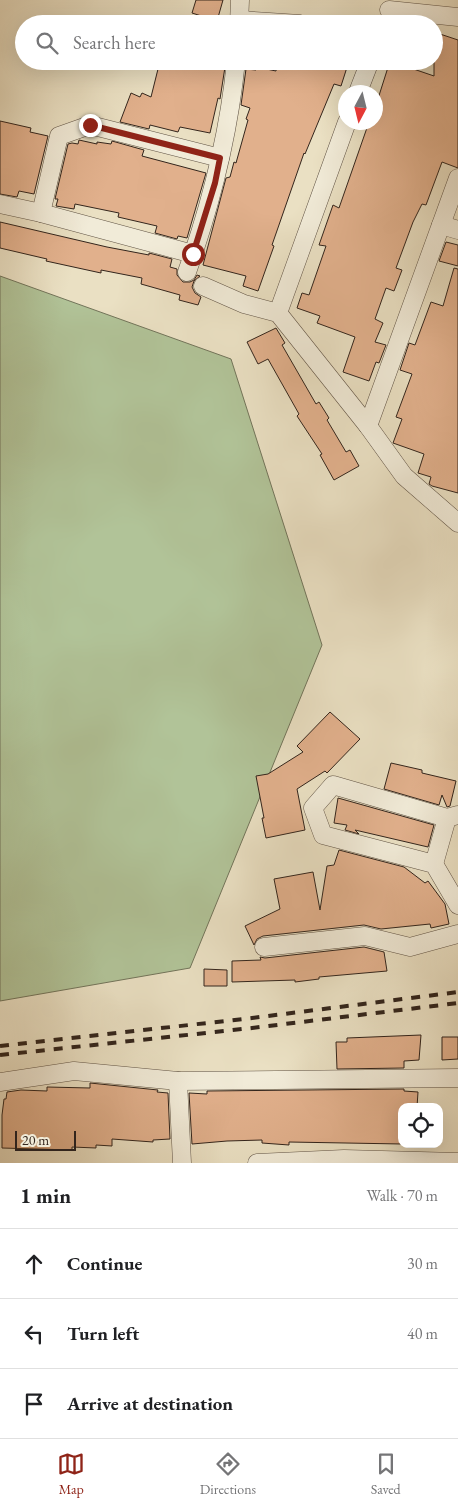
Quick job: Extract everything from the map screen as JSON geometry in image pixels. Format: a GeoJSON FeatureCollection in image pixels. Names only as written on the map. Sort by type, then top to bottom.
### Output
{"type":"FeatureCollection","features":[{"type":"Feature","properties":{"kind":"street"},"geometry":{"type":"LineString","coordinates":[[239,15],[240,0]]}},
{"type":"Feature","properties":{"kind":"street"},"geometry":{"type":"LineString","coordinates":[[387,11],[434,15]]}},
{"type":"Feature","properties":{"kind":"street"},"geometry":{"type":"LineString","coordinates":[[443,16],[458,17]]}},
{"type":"Feature","properties":{"kind":"street"},"geometry":{"type":"LineString","coordinates":[[187,272],[215,183],[233,92],[235,70]]}},
{"type":"Feature","properties":{"kind":"street"},"geometry":{"type":"LineString","coordinates":[[361,85],[367,70]]}},
{"type":"Feature","properties":{"kind":"street"},"geometry":{"type":"LineString","coordinates":[[41,213],[59,136],[90,125],[220,158]]}},
{"type":"Feature","properties":{"kind":"street"},"geometry":{"type":"LineString","coordinates":[[278,313],[345,130]]}},
{"type":"Feature","properties":{"kind":"street"},"geometry":{"type":"LineString","coordinates":[[368,426],[450,227],[458,178]]}},
{"type":"Feature","properties":{"kind":"street"},"geometry":{"type":"LineString","coordinates":[[0,204],[41,213],[193,254]]}},
{"type":"Feature","properties":{"kind":"street"},"geometry":{"type":"LineString","coordinates":[[203,286],[244,304],[278,313],[368,426],[404,476],[458,524]]}},
{"type":"Feature","properties":{"kind":"street"},"geometry":{"type":"LineString","coordinates":[[434,864],[453,816],[333,785],[313,808],[322,835],[434,864],[458,905]]}},
{"type":"Feature","properties":{"kind":"street"},"geometry":{"type":"LineString","coordinates":[[264,947],[365,936],[410,946],[458,934]]}},
{"type":"Feature","properties":{"kind":"street"},"geometry":{"type":"LineString","coordinates":[[0,1082],[74,1071],[178,1081],[458,1078]]}},
{"type":"Feature","properties":{"kind":"street"},"geometry":{"type":"LineString","coordinates":[[178,1081],[182,1163]]}},
{"type":"Feature","properties":{"kind":"street"},"geometry":{"type":"LineString","coordinates":[[256,1163],[344,1159],[458,1162]]}},
{"type":"Feature","properties":{"kind":"green space"},"geometry":{"type":"Polygon","coordinates":[[[0,276],[231,359],[322,645],[190,968],[0,1001],[0,276]]]}},
{"type":"Feature","properties":{"kind":"building"},"geometry":{"type":"Polygon","coordinates":[[[196,0],[223,0],[219,15],[198,15],[192,13],[196,0]]]}},
{"type":"Feature","properties":{"kind":"building"},"geometry":{"type":"Polygon","coordinates":[[[443,35],[458,40],[458,168],[442,162],[426,205],[422,204],[413,222],[396,268],[402,270],[394,291],[386,288],[375,319],[383,323],[375,342],[386,345],[379,363],[376,362],[369,381],[343,372],[355,337],[317,323],[320,316],[297,308],[302,293],[309,295],[326,246],[319,245],[333,205],[339,208],[366,130],[383,130],[382,85],[387,70],[416,70],[434,76],[434,70],[443,70],[443,35]]]}},
{"type":"Feature","properties":{"kind":"building"},"geometry":{"type":"Polygon","coordinates":[[[158,70],[225,70],[220,99],[218,98],[210,133],[180,127],[178,132],[150,125],[149,129],[120,122],[131,93],[140,97],[142,93],[151,97],[158,70]]]}},
{"type":"Feature","properties":{"kind":"building"},"geometry":{"type":"Polygon","coordinates":[[[246,70],[346,70],[341,85],[334,84],[304,153],[258,291],[243,286],[246,276],[203,265],[226,178],[230,177],[234,162],[236,163],[248,120],[246,119],[250,108],[241,105],[246,70]]]}},
{"type":"Feature","properties":{"kind":"building"},"geometry":{"type":"Polygon","coordinates":[[[0,121],[31,128],[30,132],[48,136],[34,194],[19,191],[17,197],[0,194],[0,121]]]}},
{"type":"Feature","properties":{"kind":"building"},"geometry":{"type":"Polygon","coordinates":[[[79,140],[97,144],[97,142],[111,144],[112,141],[144,150],[142,156],[206,173],[187,238],[178,236],[177,239],[155,233],[157,226],[118,217],[119,213],[75,204],[74,209],[56,206],[58,199],[55,199],[68,144],[78,144],[79,140]]]}},
{"type":"Feature","properties":{"kind":"building"},"geometry":{"type":"Polygon","coordinates":[[[0,222],[107,247],[149,255],[149,253],[172,259],[170,267],[177,269],[177,275],[183,282],[190,282],[197,275],[200,276],[194,281],[192,287],[195,293],[201,297],[198,305],[179,300],[180,295],[141,284],[142,278],[101,270],[101,273],[46,261],[47,259],[0,248],[0,222]]]}},
{"type":"Feature","properties":{"kind":"building"},"geometry":{"type":"Polygon","coordinates":[[[446,242],[458,245],[458,266],[439,261],[446,242]]]}},
{"type":"Feature","properties":{"kind":"building"},"geometry":{"type":"Polygon","coordinates":[[[454,268],[458,269],[458,493],[429,484],[431,477],[418,473],[424,454],[393,443],[402,419],[396,417],[412,374],[400,370],[409,343],[415,345],[431,302],[443,306],[454,268]]]}},
{"type":"Feature","properties":{"kind":"building"},"geometry":{"type":"Polygon","coordinates":[[[276,328],[285,343],[282,345],[316,404],[319,402],[329,418],[327,420],[346,452],[350,450],[359,466],[334,480],[320,455],[322,454],[297,416],[299,414],[268,359],[258,364],[247,342],[276,328]]]}},
{"type":"Feature","properties":{"kind":"building"},"geometry":{"type":"Polygon","coordinates":[[[330,712],[360,739],[327,773],[325,771],[297,789],[305,830],[266,838],[256,776],[268,774],[303,752],[297,746],[330,712]]]}},
{"type":"Feature","properties":{"kind":"building"},"geometry":{"type":"Polygon","coordinates":[[[391,763],[422,770],[422,773],[456,781],[450,806],[447,807],[442,795],[439,805],[384,789],[391,763]]]}},
{"type":"Feature","properties":{"kind":"building"},"geometry":{"type":"Polygon","coordinates":[[[338,798],[434,825],[428,847],[355,830],[359,834],[345,830],[347,825],[334,823],[338,798]]]}},
{"type":"Feature","properties":{"kind":"building"},"geometry":{"type":"Polygon","coordinates":[[[339,850],[404,867],[425,883],[428,881],[445,904],[449,924],[431,928],[430,924],[381,929],[364,925],[263,936],[257,939],[254,945],[245,926],[280,909],[274,879],[313,872],[320,910],[327,866],[334,865],[339,850]]]}},
{"type":"Feature","properties":{"kind":"building"},"geometry":{"type":"Polygon","coordinates":[[[364,947],[384,952],[387,971],[319,977],[319,979],[295,982],[295,980],[232,982],[232,961],[261,960],[260,957],[364,947]]]}},
{"type":"Feature","properties":{"kind":"building"},"geometry":{"type":"Polygon","coordinates":[[[204,969],[227,970],[227,986],[204,986],[204,969]]]}},
{"type":"Feature","properties":{"kind":"building"},"geometry":{"type":"Polygon","coordinates":[[[421,1035],[419,1060],[404,1061],[404,1068],[337,1069],[336,1042],[347,1042],[347,1038],[421,1035]]]}},
{"type":"Feature","properties":{"kind":"building"},"geometry":{"type":"Polygon","coordinates":[[[442,1037],[458,1037],[458,1059],[442,1060],[442,1037]]]}},
{"type":"Feature","properties":{"kind":"building"},"geometry":{"type":"Polygon","coordinates":[[[90,1083],[158,1090],[157,1092],[168,1093],[170,1139],[153,1140],[153,1142],[112,1139],[112,1146],[96,1145],[96,1148],[72,1147],[72,1150],[2,1148],[2,1115],[7,1092],[21,1090],[47,1091],[47,1087],[90,1088],[90,1083]]]}},
{"type":"Feature","properties":{"kind":"building"},"geometry":{"type":"Polygon","coordinates":[[[404,1089],[404,1091],[418,1092],[417,1103],[398,1103],[398,1144],[289,1142],[289,1145],[262,1143],[262,1140],[192,1144],[189,1093],[207,1094],[207,1091],[404,1089]]]}},
{"type":"Feature","properties":{"kind":"railway"},"geometry":{"type":"LineString","coordinates":[[0,1046],[252,1018],[458,992]]}},
{"type":"Feature","properties":{"kind":"railway"},"geometry":{"type":"LineString","coordinates":[[0,1055],[252,1028],[458,1003]]}},
{"type":"Feature","properties":{"kind":"route"},"geometry":{"type":"LineString","coordinates":[[90,125],[220,158],[215,183],[193,254]]}}]}
